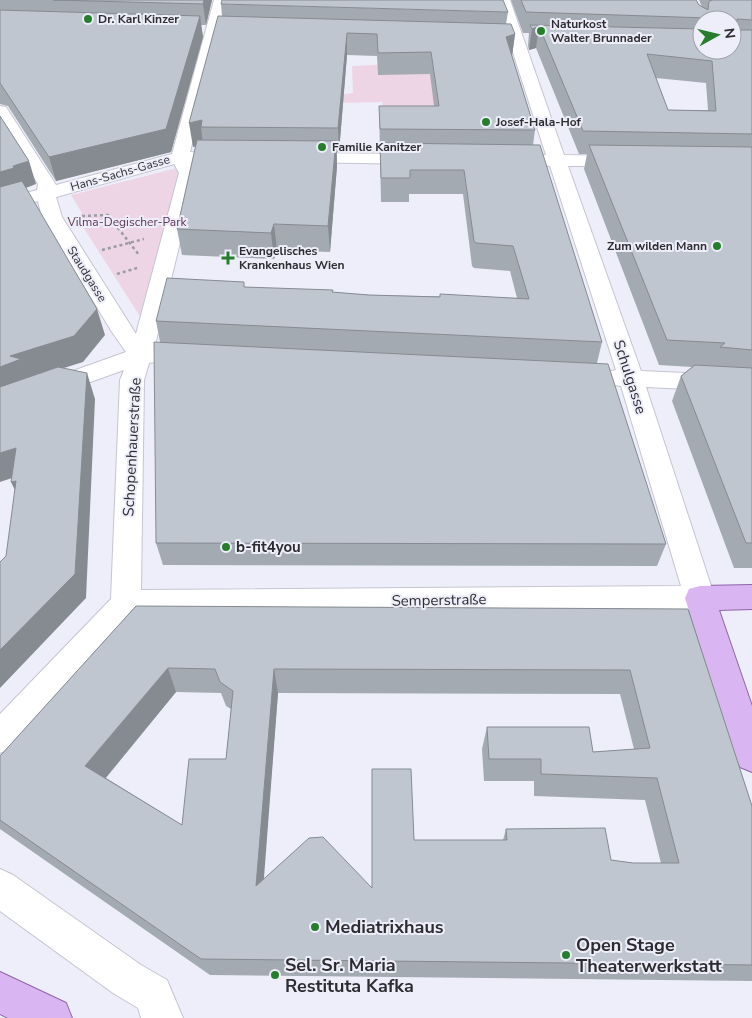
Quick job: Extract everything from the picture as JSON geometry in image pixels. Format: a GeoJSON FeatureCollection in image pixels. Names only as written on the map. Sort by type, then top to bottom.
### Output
{"type":"FeatureCollection","features":[{"type":"Feature","properties":{"kind":"main road","name":"Semperstraße"},"geometry":{"type":"LineString","coordinates":[[700,598],[752,597]]}},
{"type":"Feature","properties":{"kind":"main road","name":"Schulgasse"},"geometry":{"type":"LineString","coordinates":[[700,598],[752,756]]}},
{"type":"Feature","properties":{"kind":"main road"},"geometry":{"type":"LineString","coordinates":[[0,992],[51,1018]]}},
{"type":"Feature","properties":{"kind":"street"},"geometry":{"type":"LineString","coordinates":[[180,157],[218,31],[221,0]]}},
{"type":"Feature","properties":{"kind":"street","name":"Schulgasse"},"geometry":{"type":"LineString","coordinates":[[503,0],[508,17],[524,43],[556,160],[631,379],[700,598]]}},
{"type":"Feature","properties":{"kind":"street"},"geometry":{"type":"LineString","coordinates":[[197,31],[218,31]]}},
{"type":"Feature","properties":{"kind":"street"},"geometry":{"type":"LineString","coordinates":[[498,39],[524,43]]}},
{"type":"Feature","properties":{"kind":"street","name":"Staudgasse"},"geometry":{"type":"LineString","coordinates":[[0,111],[47,184],[46,194],[52,218],[123,332],[141,355]]}},
{"type":"Feature","properties":{"kind":"street","name":"Hans-Sachs-Gasse"},"geometry":{"type":"LineString","coordinates":[[0,206],[180,157],[212,157]]}},
{"type":"Feature","properties":{"kind":"street","name":"Schopenhauerstraße"},"geometry":{"type":"LineString","coordinates":[[126,603],[132,380],[141,355],[188,172],[180,157]]}},
{"type":"Feature","properties":{"kind":"street"},"geometry":{"type":"LineString","coordinates":[[281,158],[438,159]]}},
{"type":"Feature","properties":{"kind":"street"},"geometry":{"type":"LineString","coordinates":[[517,160],[644,162]]}},
{"type":"Feature","properties":{"kind":"street"},"geometry":{"type":"LineString","coordinates":[[0,406],[141,355],[170,357]]}},
{"type":"Feature","properties":{"kind":"street"},"geometry":{"type":"LineString","coordinates":[[592,377],[752,384]]}},
{"type":"Feature","properties":{"kind":"street","name":"Semperstraße"},"geometry":{"type":"LineString","coordinates":[[126,603],[700,598]]}},
{"type":"Feature","properties":{"kind":"street"},"geometry":{"type":"LineString","coordinates":[[0,737],[126,603]]}},
{"type":"Feature","properties":{"kind":"street"},"geometry":{"type":"LineString","coordinates":[[0,888],[127,979],[153,994],[162,1018]]}},
{"type":"Feature","properties":{"kind":"path"},"geometry":{"type":"LineString","coordinates":[[105,210],[140,258]]}},
{"type":"Feature","properties":{"kind":"path"},"geometry":{"type":"LineString","coordinates":[[81,216],[108,215]]}},
{"type":"Feature","properties":{"kind":"path"},"geometry":{"type":"LineString","coordinates":[[95,252],[174,230]]}},
{"type":"Feature","properties":{"kind":"green space"},"geometry":{"type":"Polygon","coordinates":[[[472,60],[435,114],[385,129],[382,102],[337,103],[337,95],[353,93],[352,66],[472,60]]]}},
{"type":"Feature","properties":{"kind":"green space","name":"Vilma-Degischer-Park"},"geometry":{"type":"Polygon","coordinates":[[[177,168],[180,172],[141,318],[78,219],[82,213],[71,195],[177,168]]]}},
{"type":"Feature","properties":{"kind":"building"},"geometry":{"type":"Polygon","coordinates":[[[53,0],[204,0],[203,4],[53,0]]]}},
{"type":"Feature","properties":{"kind":"building"},"geometry":{"type":"Polygon","coordinates":[[[222,0],[503,0],[508,12],[221,4],[222,0]]]}},
{"type":"Feature","properties":{"kind":"building"},"geometry":{"type":"Polygon","coordinates":[[[521,0],[696,0],[699,5],[708,10],[692,10],[692,17],[526,12],[521,0]]]}},
{"type":"Feature","properties":{"kind":"building"},"geometry":{"type":"Polygon","coordinates":[[[752,0],[752,20],[742,19],[742,10],[708,10],[709,1],[752,0]]]}},
{"type":"Feature","properties":{"kind":"building"},"geometry":{"type":"Polygon","coordinates":[[[0,10],[200,16],[166,129],[49,157],[0,83],[0,10]]]}},
{"type":"Feature","properties":{"kind":"building"},"geometry":{"type":"Polygon","coordinates":[[[218,16],[511,24],[515,34],[506,37],[535,130],[380,129],[379,106],[439,106],[431,52],[378,53],[377,34],[347,33],[338,128],[201,127],[202,120],[189,123],[218,16]]]}},
{"type":"Feature","properties":{"kind":"building"},"geometry":{"type":"Polygon","coordinates":[[[530,25],[692,29],[692,59],[647,54],[668,110],[716,111],[712,61],[703,60],[742,60],[742,30],[752,30],[752,134],[583,131],[539,26],[532,29],[530,25]]]}},
{"type":"Feature","properties":{"kind":"building"},"geometry":{"type":"Polygon","coordinates":[[[0,116],[29,161],[0,172],[0,116]]]}},
{"type":"Feature","properties":{"kind":"building"},"geometry":{"type":"Polygon","coordinates":[[[197,140],[336,141],[328,226],[274,224],[271,233],[177,229],[197,140]]]}},
{"type":"Feature","properties":{"kind":"building"},"geometry":{"type":"Polygon","coordinates":[[[380,143],[540,145],[602,342],[156,321],[167,278],[244,282],[244,287],[333,290],[332,292],[369,295],[440,297],[440,294],[529,299],[513,246],[476,243],[474,241],[464,170],[410,170],[410,178],[381,178],[380,143]]]}},
{"type":"Feature","properties":{"kind":"building"},"geometry":{"type":"Polygon","coordinates":[[[589,145],[752,147],[752,350],[720,347],[725,343],[667,340],[589,145]]]}},
{"type":"Feature","properties":{"kind":"building"},"geometry":{"type":"Polygon","coordinates":[[[22,181],[97,309],[74,336],[10,356],[21,359],[0,367],[0,187],[22,181]]]}},
{"type":"Feature","properties":{"kind":"building"},"geometry":{"type":"Polygon","coordinates":[[[154,342],[608,364],[666,544],[156,543],[154,342]]]}},
{"type":"Feature","properties":{"kind":"building"},"geometry":{"type":"Polygon","coordinates":[[[695,365],[752,368],[752,543],[746,543],[681,376],[695,365]]]}},
{"type":"Feature","properties":{"kind":"building"},"geometry":{"type":"Polygon","coordinates":[[[58,367],[87,373],[75,574],[0,650],[0,562],[6,556],[16,481],[11,482],[16,448],[0,453],[0,387],[58,367]]]}},
{"type":"Feature","properties":{"kind":"building"},"geometry":{"type":"Polygon","coordinates":[[[136,606],[688,609],[752,806],[752,965],[201,959],[0,820],[0,756],[136,606]],[[168,668],[85,766],[182,825],[189,759],[226,759],[233,691],[220,682],[215,669],[168,668]],[[274,669],[256,886],[309,838],[323,837],[372,888],[372,769],[411,769],[414,840],[507,840],[506,829],[605,828],[611,860],[633,863],[679,863],[657,778],[541,774],[541,759],[489,759],[487,727],[589,727],[593,752],[650,748],[630,670],[274,669]]]}},
{"type":"Feature","properties":{"kind":"place","name":"Dr. Karl Kinzer"},"geometry":{"type":"Point","coordinates":[88,19]}},
{"type":"Feature","properties":{"kind":"place","name":"Naturkost Walter Brunnader"},"geometry":{"type":"Point","coordinates":[541,31]}},
{"type":"Feature","properties":{"kind":"place","name":"Josef-Hala-Hof"},"geometry":{"type":"Point","coordinates":[486,122]}},
{"type":"Feature","properties":{"kind":"place","name":"Familie Kanitzer"},"geometry":{"type":"Point","coordinates":[322,147]}},
{"type":"Feature","properties":{"kind":"place","name":"Zum wilden Mann"},"geometry":{"type":"Point","coordinates":[717,246]}},
{"type":"Feature","properties":{"kind":"place","name":"Evangelisches Krankenhaus Wien"},"geometry":{"type":"Point","coordinates":[228,258]}},
{"type":"Feature","properties":{"kind":"place","name":"b-fit4you"},"geometry":{"type":"Point","coordinates":[226,547]}},
{"type":"Feature","properties":{"kind":"place","name":"Mediatrixhaus"},"geometry":{"type":"Point","coordinates":[315,927]}},
{"type":"Feature","properties":{"kind":"place","name":"Open Stage Theaterwerkstatt"},"geometry":{"type":"Point","coordinates":[566,955]}},
{"type":"Feature","properties":{"kind":"place","name":"Sel. Sr. Maria Restituta Kafka"},"geometry":{"type":"Point","coordinates":[275,975]}}]}
